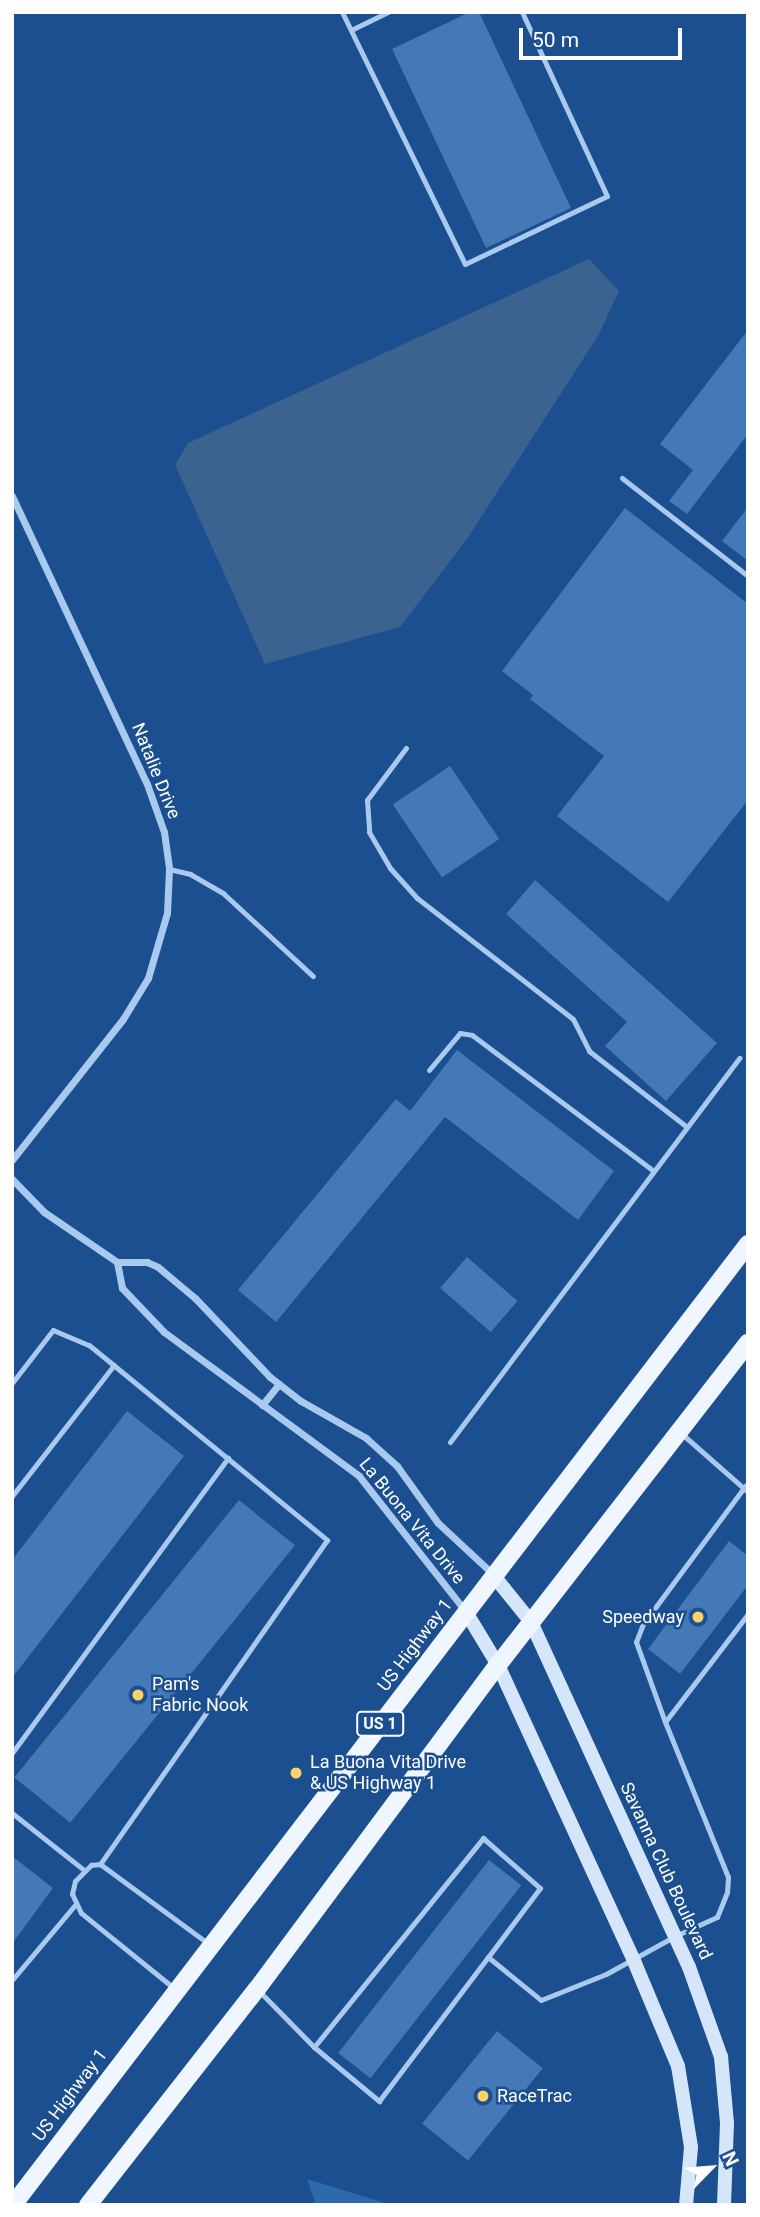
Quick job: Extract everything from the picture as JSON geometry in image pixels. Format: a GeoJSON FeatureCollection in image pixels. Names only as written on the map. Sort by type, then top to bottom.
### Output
{"type":"FeatureCollection","features":[{"type":"Feature","properties":{"kind":"main road","name":"US Highway 1"},"geometry":{"type":"LineString","coordinates":[[13,2205],[748,1244]]}},
{"type":"Feature","properties":{"kind":"main road"},"geometry":{"type":"LineString","coordinates":[[88,2205],[257,1989],[498,1665],[748,1343]]}},
{"type":"Feature","properties":{"kind":"street","name":"Natalie Drive"},"geometry":{"type":"LineString","coordinates":[[12,496],[147,784],[164,832],[170,869],[167,913],[148,978],[122,1019],[12,1160]]}},
{"type":"Feature","properties":{"kind":"street"},"geometry":{"type":"LineString","coordinates":[[12,1179],[44,1212],[117,1262]]}},
{"type":"Feature","properties":{"kind":"street","name":"La Buona Vita Drive"},"geometry":{"type":"LineString","coordinates":[[466,1612],[359,1476],[164,1332],[122,1288],[117,1262],[147,1262],[158,1267],[195,1298],[279,1384],[301,1401],[366,1438],[397,1466],[438,1523],[494,1576]]}},
{"type":"Feature","properties":{"kind":"street"},"geometry":{"type":"LineString","coordinates":[[262,1405],[279,1384]]}},
{"type":"Feature","properties":{"kind":"street","name":"Savanna Club Boulevard"},"geometry":{"type":"LineString","coordinates":[[494,1576],[531,1622],[675,1936],[721,2057],[727,2123],[724,2205]]}},
{"type":"Feature","properties":{"kind":"street"},"geometry":{"type":"LineString","coordinates":[[466,1612],[498,1665],[634,1961],[678,2066],[691,2147],[686,2205]]}},
{"type":"Feature","properties":{"kind":"lane"},"geometry":{"type":"LineString","coordinates":[[342,12],[466,264],[607,196],[522,12]]}},
{"type":"Feature","properties":{"kind":"lane"},"geometry":{"type":"LineString","coordinates":[[351,30],[388,12]]}},
{"type":"Feature","properties":{"kind":"lane"},"geometry":{"type":"LineString","coordinates":[[622,478],[748,576]]}},
{"type":"Feature","properties":{"kind":"lane"},"geometry":{"type":"LineString","coordinates":[[406,748],[367,800],[369,832],[390,868],[417,898],[573,1019],[589,1051],[687,1127]]}},
{"type":"Feature","properties":{"kind":"lane"},"geometry":{"type":"LineString","coordinates":[[170,869],[190,874],[225,894],[313,976]]}},
{"type":"Feature","properties":{"kind":"lane"},"geometry":{"type":"LineString","coordinates":[[429,1070],[460,1033],[472,1035],[654,1171]]}},
{"type":"Feature","properties":{"kind":"lane"},"geometry":{"type":"LineString","coordinates":[[450,1442],[738,1058]]}},
{"type":"Feature","properties":{"kind":"lane"},"geometry":{"type":"LineString","coordinates":[[12,1383],[53,1330],[89,1345],[327,1540],[100,1864],[84,1870],[75,1881],[72,1894],[75,1905],[177,1991]]}},
{"type":"Feature","properties":{"kind":"lane"},"geometry":{"type":"LineString","coordinates":[[12,1496],[114,1365]]}},
{"type":"Feature","properties":{"kind":"lane"},"geometry":{"type":"LineString","coordinates":[[488,1957],[541,2000],[634,1961],[675,1936],[717,1917],[727,1892],[728,1877],[665,1722],[636,1642],[643,1624],[746,1489],[680,1432]]}},
{"type":"Feature","properties":{"kind":"lane"},"geometry":{"type":"LineString","coordinates":[[12,1753],[228,1458]]}},
{"type":"Feature","properties":{"kind":"lane"},"geometry":{"type":"LineString","coordinates":[[665,1722],[748,1614]]}},
{"type":"Feature","properties":{"kind":"lane"},"geometry":{"type":"LineString","coordinates":[[12,1813],[84,1870]]}},
{"type":"Feature","properties":{"kind":"lane"},"geometry":{"type":"LineString","coordinates":[[257,1989],[314,2047],[379,2101],[540,1888],[483,1838],[314,2047]]}},
{"type":"Feature","properties":{"kind":"lane"},"geometry":{"type":"LineString","coordinates":[[100,1864],[211,1946]]}},
{"type":"Feature","properties":{"kind":"lane"},"geometry":{"type":"LineString","coordinates":[[12,1980],[75,1905]]}},
{"type":"Feature","properties":{"kind":"shaded area"},"geometry":{"type":"Polygon","coordinates":[[[589,259],[619,291],[598,336],[467,539],[400,627],[265,664],[175,465],[188,443],[589,259]]]}},
{"type":"Feature","properties":{"kind":"shaded area"},"geometry":{"type":"Polygon","coordinates":[[[307,2179],[382,2202],[386,2205],[316,2205],[307,2179]]]}},
{"type":"Feature","properties":{"kind":"building"},"geometry":{"type":"Polygon","coordinates":[[[470,12],[479,12],[571,208],[486,248],[392,49],[470,12]]]}},
{"type":"Feature","properties":{"kind":"building"},"geometry":{"type":"Polygon","coordinates":[[[748,330],[748,434],[687,514],[669,501],[693,470],[660,444],[748,330]]]}},
{"type":"Feature","properties":{"kind":"building"},"geometry":{"type":"Polygon","coordinates":[[[748,507],[748,561],[722,541],[748,507]]]}},
{"type":"Feature","properties":{"kind":"building"},"geometry":{"type":"Polygon","coordinates":[[[625,508],[748,604],[748,800],[668,902],[557,816],[604,756],[530,699],[533,695],[502,671],[625,508]]]}},
{"type":"Feature","properties":{"kind":"building"},"geometry":{"type":"Polygon","coordinates":[[[450,766],[499,839],[442,878],[393,805],[450,766]]]}},
{"type":"Feature","properties":{"kind":"building"},"geometry":{"type":"Polygon","coordinates":[[[535,880],[717,1043],[666,1101],[605,1046],[627,1022],[506,914],[535,880]]]}},
{"type":"Feature","properties":{"kind":"building"},"geometry":{"type":"Polygon","coordinates":[[[457,1050],[614,1171],[578,1220],[445,1117],[276,1322],[238,1290],[396,1099],[410,1111],[457,1050]]]}},
{"type":"Feature","properties":{"kind":"building"},"geometry":{"type":"Polygon","coordinates":[[[467,1257],[518,1301],[491,1332],[440,1288],[467,1257]]]}},
{"type":"Feature","properties":{"kind":"building"},"geometry":{"type":"Polygon","coordinates":[[[127,1411],[184,1456],[12,1678],[12,1560],[127,1411]]]}},
{"type":"Feature","properties":{"kind":"building"},"geometry":{"type":"Polygon","coordinates":[[[239,1500],[295,1545],[70,1823],[14,1777],[239,1500]]]}},
{"type":"Feature","properties":{"kind":"building","name":"Speedway"},"geometry":{"type":"Polygon","coordinates":[[[729,1541],[748,1556],[748,1585],[680,1674],[648,1649],[729,1541]]]}},
{"type":"Feature","properties":{"kind":"building"},"geometry":{"type":"Polygon","coordinates":[[[12,1856],[53,1888],[12,1944],[12,1856]]]}},
{"type":"Feature","properties":{"kind":"building"},"geometry":{"type":"Polygon","coordinates":[[[489,1860],[521,1885],[370,2078],[338,2053],[489,1860]]]}},
{"type":"Feature","properties":{"kind":"building","name":"RaceTrac"},"geometry":{"type":"Polygon","coordinates":[[[497,2031],[543,2068],[468,2161],[422,2123],[497,2031]]]}},
{"type":"Feature","properties":{"kind":"place","name":"Speedway"},"geometry":{"type":"Point","coordinates":[698,1617]}},
{"type":"Feature","properties":{"kind":"place","name":"Pam's Fabric Nook"},"geometry":{"type":"Point","coordinates":[138,1695]}},
{"type":"Feature","properties":{"kind":"place","name":"La Buona Vita Drive & US Highway 1"},"geometry":{"type":"Point","coordinates":[296,1773]}},
{"type":"Feature","properties":{"kind":"place","name":"RaceTrac"},"geometry":{"type":"Point","coordinates":[483,2096]}}]}
